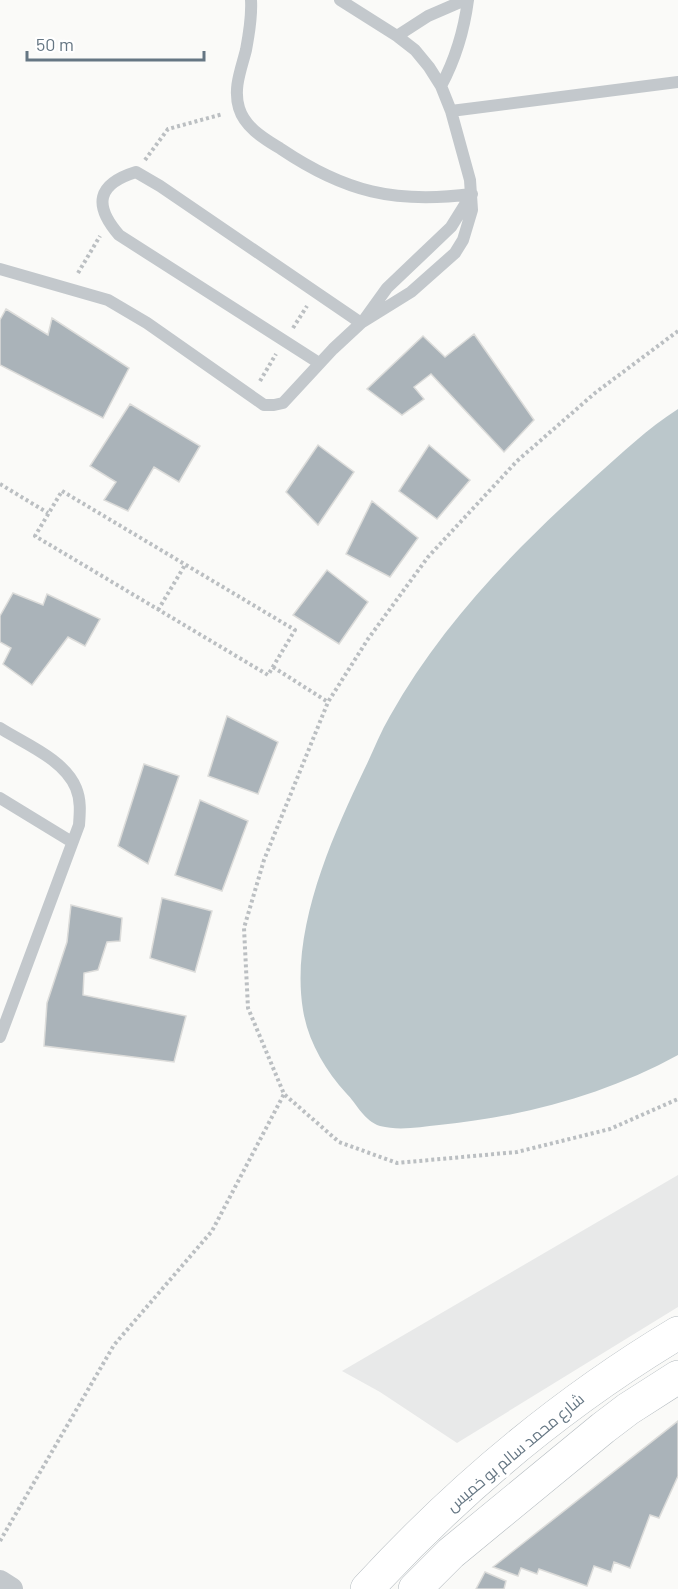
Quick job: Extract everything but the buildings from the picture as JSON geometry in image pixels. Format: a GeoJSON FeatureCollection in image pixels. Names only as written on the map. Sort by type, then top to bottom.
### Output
{"type":"FeatureCollection","features":[{"type":"Feature","properties":{"kind":"main road","name":"شارع محمد سالم بو خميس"},"geometry":{"type":"LineString","coordinates":[[367,1589],[426,1527],[507,1456],[603,1380],[678,1333]]}},
{"type":"Feature","properties":{"kind":"main road"},"geometry":{"type":"LineString","coordinates":[[420,1586],[451,1553],[603,1428],[678,1377]]}},
{"type":"Feature","properties":{"kind":"street"},"geometry":{"type":"LineString","coordinates":[[0,1582],[11,1589]]}},
{"type":"Feature","properties":{"kind":"lane"},"geometry":{"type":"LineString","coordinates":[[251,0],[248,38],[236,90],[240,110],[249,126],[310,169],[361,190],[389,196],[416,198],[472,194]]}},
{"type":"Feature","properties":{"kind":"lane"},"geometry":{"type":"LineString","coordinates":[[340,0],[397,36],[415,50],[429,67],[441,86],[451,111],[472,194],[469,226],[455,254],[411,292],[361,323]]}},
{"type":"Feature","properties":{"kind":"lane"},"geometry":{"type":"LineString","coordinates":[[397,36],[428,16],[466,0]]}},
{"type":"Feature","properties":{"kind":"lane"},"geometry":{"type":"LineString","coordinates":[[441,86],[460,44],[466,0]]}},
{"type":"Feature","properties":{"kind":"lane"},"geometry":{"type":"LineString","coordinates":[[451,111],[678,82]]}},
{"type":"Feature","properties":{"kind":"lane"},"geometry":{"type":"LineString","coordinates":[[319,363],[119,235],[108,223],[101,209],[102,198],[112,183],[136,172],[361,323]]}},
{"type":"Feature","properties":{"kind":"lane"},"geometry":{"type":"LineString","coordinates":[[0,269],[108,300],[147,323],[264,405],[274,405],[282,403],[361,323],[387,288],[451,227],[472,194]]}},
{"type":"Feature","properties":{"kind":"lane"},"geometry":{"type":"LineString","coordinates":[[0,728],[66,772],[76,788],[80,806],[79,825],[0,1037]]}},
{"type":"Feature","properties":{"kind":"lane"},"geometry":{"type":"LineString","coordinates":[[0,798],[72,842]]}},
{"type":"Feature","properties":{"kind":"path"},"geometry":{"type":"LineString","coordinates":[[678,331],[595,393],[518,460],[428,557],[368,639],[328,702],[264,860],[244,928],[248,1008],[284,1094],[339,1142],[397,1163],[517,1152],[610,1128],[678,1099]]}},
{"type":"Feature","properties":{"kind":"path"},"geometry":{"type":"LineString","coordinates":[[0,484],[48,513]]}},
{"type":"Feature","properties":{"kind":"path"},"geometry":{"type":"LineString","coordinates":[[62,491],[295,630],[268,675],[35,536],[48,513],[62,491]]}},
{"type":"Feature","properties":{"kind":"path"},"geometry":{"type":"LineString","coordinates":[[158,610],[185,565]]}},
{"type":"Feature","properties":{"kind":"path"},"geometry":{"type":"LineString","coordinates":[[273,667],[328,702]]}},
{"type":"Feature","properties":{"kind":"path"},"geometry":{"type":"LineString","coordinates":[[0,1540],[114,1345],[213,1231],[284,1094]]}},
{"type":"Feature","properties":{"kind":"shaded area"},"geometry":{"type":"Polygon","coordinates":[[[678,409],[678,1055],[622,1082],[532,1110],[417,1128],[395,1128],[374,1124],[324,1065],[313,1044],[303,1010],[302,949],[308,918],[316,886],[339,826],[390,716],[433,649],[457,618],[537,531],[635,441],[678,409]]]}},
{"type":"Feature","properties":{"kind":"shaded area"},"geometry":{"type":"Polygon","coordinates":[[[678,1175],[678,1307],[457,1443],[380,1392],[342,1371],[678,1175]]]}}]}
